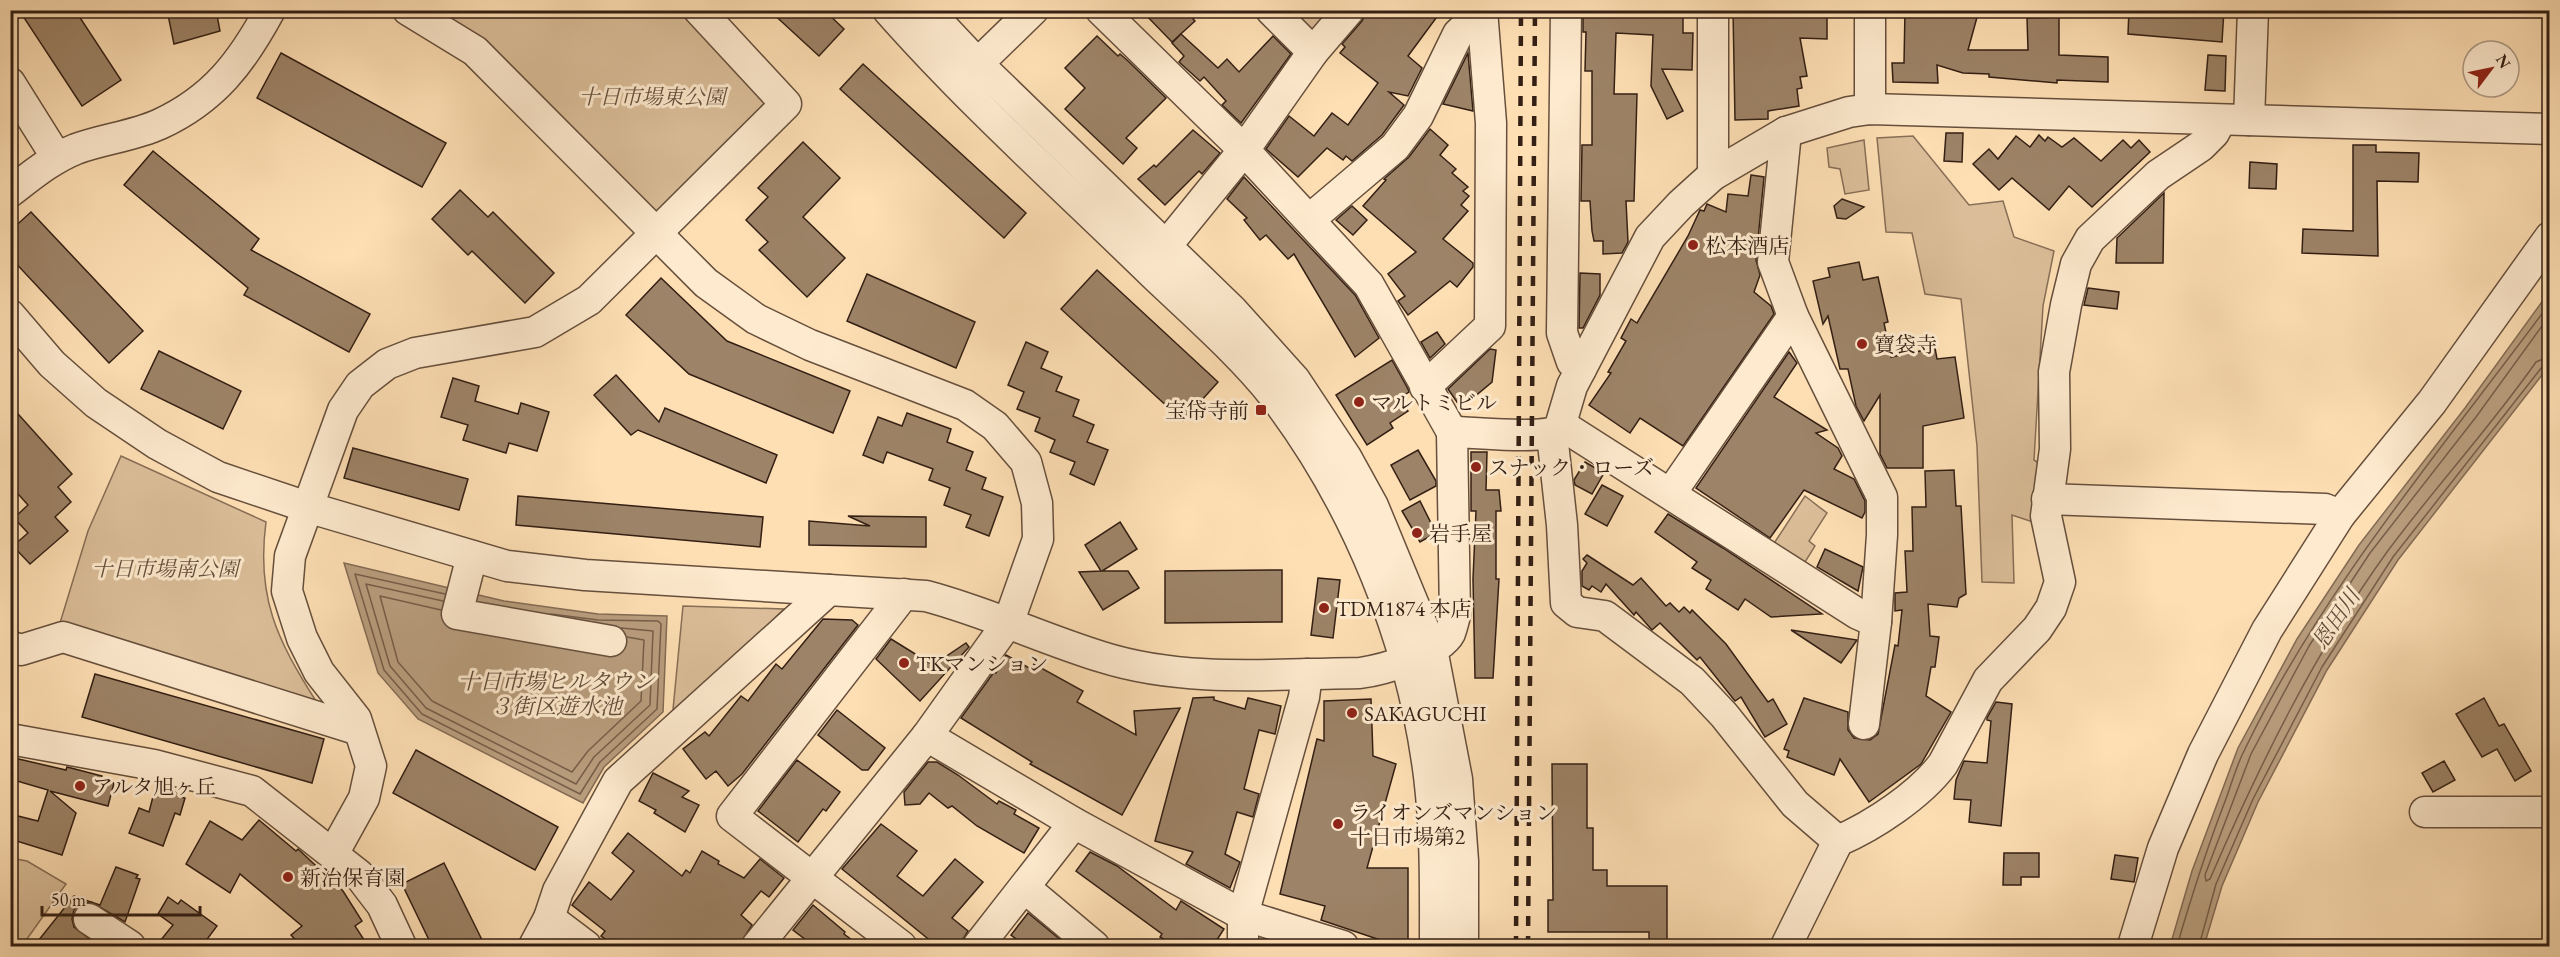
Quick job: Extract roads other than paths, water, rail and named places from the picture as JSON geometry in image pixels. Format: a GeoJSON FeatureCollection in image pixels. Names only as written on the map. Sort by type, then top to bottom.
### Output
{"type":"FeatureCollection","features":[{"type":"Feature","properties":{"kind":"street"},"geometry":{"type":"LineString","coordinates":[[10,192],[57,159],[76,149],[158,125],[184,111],[228,77],[270,10]]}},
{"type":"Feature","properties":{"kind":"street"},"geometry":{"type":"LineString","coordinates":[[408,10],[475,51],[706,283],[756,319],[810,345],[965,405],[995,426],[1026,462],[1037,502],[1038,539],[1009,621],[927,736],[757,946]]}},
{"type":"Feature","properties":{"kind":"street"},"geometry":{"type":"LineString","coordinates":[[333,854],[364,798],[371,766],[356,719],[315,663],[302,638],[287,591],[290,556],[343,410],[360,385],[387,364],[415,353],[535,332],[589,300],[786,104],[699,10]]}},
{"type":"Feature","properties":{"kind":"street"},"geometry":{"type":"LineString","coordinates":[[888,10],[967,73],[1166,246],[1232,310],[1295,380],[1346,457],[1373,506],[1457,779],[1463,861],[1463,946]]}},
{"type":"Feature","properties":{"kind":"street"},"geometry":{"type":"LineString","coordinates":[[927,10],[967,73],[1273,395],[1322,470],[1349,520],[1391,616],[1419,654],[1419,713],[1429,777],[1436,856],[1435,946]]}},
{"type":"Feature","properties":{"kind":"street"},"geometry":{"type":"LineString","coordinates":[[967,73],[1033,10]]}},
{"type":"Feature","properties":{"kind":"street"},"geometry":{"type":"LineString","coordinates":[[10,315],[52,364],[87,395],[157,444],[218,477],[307,507],[507,566],[585,575],[926,596],[1009,621],[1103,658],[1201,675],[1375,671],[1419,654],[1449,634],[1455,615],[1452,432],[1425,387],[1414,361],[1369,285],[1244,150],[1101,10]]}},
{"type":"Feature","properties":{"kind":"street"},"geometry":{"type":"LineString","coordinates":[[1271,10],[1312,52]]}},
{"type":"Feature","properties":{"kind":"street"},"geometry":{"type":"LineString","coordinates":[[1166,246],[1244,150],[1312,52],[1349,10]]}},
{"type":"Feature","properties":{"kind":"street"},"geometry":{"type":"LineString","coordinates":[[1566,10],[1562,333],[1572,363],[1581,369]]}},
{"type":"Feature","properties":{"kind":"street"},"geometry":{"type":"LineString","coordinates":[[1713,10],[1713,175]]}},
{"type":"Feature","properties":{"kind":"street"},"geometry":{"type":"LineString","coordinates":[[1870,10],[1870,109]]}},
{"type":"Feature","properties":{"kind":"street"},"geometry":{"type":"LineString","coordinates":[[1786,946],[1838,841],[1864,830],[1934,776],[1943,764],[1988,680],[2037,628],[2051,608],[2060,582],[2048,530],[2047,499],[2055,449],[2054,372],[2076,264],[2090,239],[2157,176],[2235,120],[2253,10]]}},
{"type":"Feature","properties":{"kind":"street"},"geometry":{"type":"LineString","coordinates":[[1310,219],[1395,147],[1418,116],[1458,34],[1482,11]]}},
{"type":"Feature","properties":{"kind":"street"},"geometry":{"type":"LineString","coordinates":[[1425,387],[1490,326],[1491,123],[1482,11]]}},
{"type":"Feature","properties":{"kind":"street"},"geometry":{"type":"LineString","coordinates":[[10,83],[57,159]]}},
{"type":"Feature","properties":{"kind":"street"},"geometry":{"type":"LineString","coordinates":[[1838,841],[1794,804],[1757,761],[1724,715],[1692,681],[1605,616],[1577,612],[1566,603],[1557,430],[1567,398],[1650,237],[1713,175],[1786,132],[1849,112],[1870,109],[2550,129]]}},
{"type":"Feature","properties":{"kind":"street"},"geometry":{"type":"LineString","coordinates":[[1786,132],[1773,262],[1781,290],[1793,316],[1882,497],[1882,535],[1876,622],[1864,724]]}},
{"type":"Feature","properties":{"kind":"street"},"geometry":{"type":"LineString","coordinates":[[2133,946],[2163,848],[2215,728],[2267,630],[2340,515],[2432,402],[2550,237]]}},
{"type":"Feature","properties":{"kind":"street"},"geometry":{"type":"LineString","coordinates":[[1671,493],[1793,316]]}},
{"type":"Feature","properties":{"kind":"street"},"geometry":{"type":"LineString","coordinates":[[1452,432],[1557,430],[1671,493],[1858,614],[1876,622]]}},
{"type":"Feature","properties":{"kind":"street"},"geometry":{"type":"LineString","coordinates":[[2047,499],[2325,509],[2340,515]]}},
{"type":"Feature","properties":{"kind":"street"},"geometry":{"type":"LineString","coordinates":[[472,556],[457,614],[611,641]]}},
{"type":"Feature","properties":{"kind":"street"},"geometry":{"type":"LineString","coordinates":[[534,946],[549,918],[558,891],[618,781],[829,590]]}},
{"type":"Feature","properties":{"kind":"street"},"geometry":{"type":"LineString","coordinates":[[901,946],[732,816],[904,594]]}},
{"type":"Feature","properties":{"kind":"street"},"geometry":{"type":"LineString","coordinates":[[10,645],[21,650],[63,637],[359,730]]}},
{"type":"Feature","properties":{"kind":"street"},"geometry":{"type":"LineString","coordinates":[[1244,946],[1243,915],[1304,697],[1307,674]]}},
{"type":"Feature","properties":{"kind":"street"},"geometry":{"type":"LineString","coordinates":[[927,736],[1074,823],[1243,915],[1343,946]]}},
{"type":"Feature","properties":{"kind":"street"},"geometry":{"type":"LineString","coordinates":[[10,738],[154,765],[252,791],[359,875],[381,905],[401,946]]}},
{"type":"Feature","properties":{"kind":"street"},"geometry":{"type":"LineString","coordinates":[[2425,812],[2550,812]]}},
{"type":"Feature","properties":{"kind":"street"},"geometry":{"type":"LineString","coordinates":[[978,946],[1074,823]]}},
{"type":"Feature","properties":{"kind":"street"},"geometry":{"type":"LineString","coordinates":[[1025,888],[1094,946]]}},
{"type":"Feature","properties":{"kind":"street"},"geometry":{"type":"LineString","coordinates":[[549,918],[586,946]]}},
{"type":"Feature","properties":{"kind":"street"},"geometry":{"type":"LineString","coordinates":[[89,919],[130,946]]}},
{"type":"Feature","properties":{"kind":"water","name":"恩田川"},"geometry":{"type":"Polygon","coordinates":[[[2549,292],[2549,366],[2398,560],[2327,670],[2258,802],[2222,886],[2204,946],[2170,946],[2192,871],[2238,748],[2297,639],[2359,545],[2465,408],[2549,292]]]}},
{"type":"Feature","properties":{"kind":"water","name":"十日市場ヒルタウン ３街区遊水池"},"geometry":{"type":"Polygon","coordinates":[[[344,563],[504,601],[598,614],[667,616],[663,712],[604,767],[583,803],[418,719],[378,673],[344,563]]]}},
{"type":"Feature","properties":{"kind":"railway"},"geometry":{"type":"LineString","coordinates":[[1516,946],[1521,10]]}},
{"type":"Feature","properties":{"kind":"railway"},"geometry":{"type":"LineString","coordinates":[[1528,946],[1535,10]]}},
{"type":"Feature","properties":{"kind":"place","name":"松本酒店"},"geometry":{"type":"Point","coordinates":[1693,245]}},
{"type":"Feature","properties":{"kind":"place","name":"寶袋寺"},"geometry":{"type":"Point","coordinates":[1862,344]}},
{"type":"Feature","properties":{"kind":"place","name":"マルトミビル"},"geometry":{"type":"Point","coordinates":[1359,402]}},
{"type":"Feature","properties":{"kind":"place","name":"宝帒寺前"},"geometry":{"type":"Point","coordinates":[1261,410]}},
{"type":"Feature","properties":{"kind":"place","name":"スナック・ローズ"},"geometry":{"type":"Point","coordinates":[1476,467]}},
{"type":"Feature","properties":{"kind":"place","name":"岩手屋"},"geometry":{"type":"Point","coordinates":[1417,533]}},
{"type":"Feature","properties":{"kind":"place","name":"TDM1874 本店"},"geometry":{"type":"Point","coordinates":[1324,608]}},
{"type":"Feature","properties":{"kind":"place","name":"TKマンション"},"geometry":{"type":"Point","coordinates":[904,663]}},
{"type":"Feature","properties":{"kind":"place","name":"SAKAGUCHI"},"geometry":{"type":"Point","coordinates":[1352,713]}},
{"type":"Feature","properties":{"kind":"place","name":"アルタ旭ヶ丘"},"geometry":{"type":"Point","coordinates":[80,786]}},
{"type":"Feature","properties":{"kind":"place","name":"ライオンズマンション 十日市場第2"},"geometry":{"type":"Point","coordinates":[1338,824]}},
{"type":"Feature","properties":{"kind":"place","name":"新治保育園"},"geometry":{"type":"Point","coordinates":[288,877]}},
{"type":"Feature","properties":{"kind":"park label","name":"十日市場東公園"},"geometry":{"type":"Point","coordinates":[652,96]}},
{"type":"Feature","properties":{"kind":"park label","name":"十日市場南公園"},"geometry":{"type":"Point","coordinates":[165,568]}}]}
